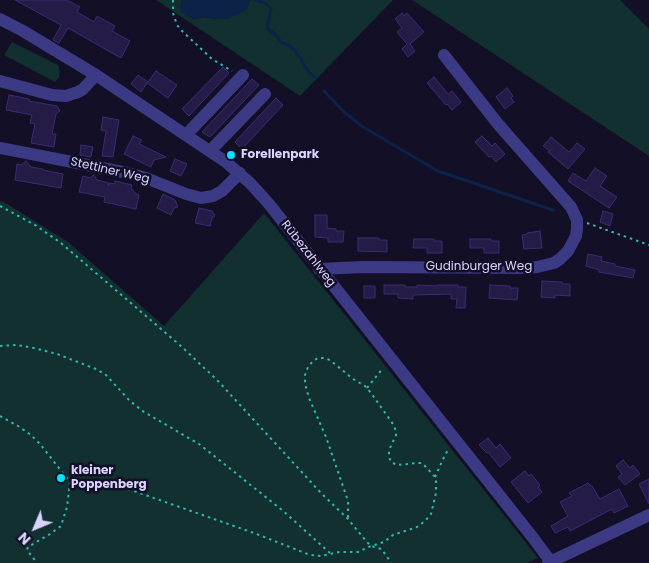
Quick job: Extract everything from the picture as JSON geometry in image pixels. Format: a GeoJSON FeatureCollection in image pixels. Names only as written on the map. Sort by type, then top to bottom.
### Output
{"type":"FeatureCollection","features":[{"type":"Feature","properties":{"kind":"street","name":"Rübezahlweg"},"geometry":{"type":"LineString","coordinates":[[0,19],[96,75],[240,173],[269,204],[534,539],[550,562]]}},
{"type":"Feature","properties":{"kind":"street"},"geometry":{"type":"LineString","coordinates":[[444,55],[498,124],[571,207],[577,220]]}},
{"type":"Feature","properties":{"kind":"street"},"geometry":{"type":"LineString","coordinates":[[0,81],[66,96],[83,89],[96,75]]}},
{"type":"Feature","properties":{"kind":"street"},"geometry":{"type":"LineString","coordinates":[[186,135],[242,76]]}},
{"type":"Feature","properties":{"kind":"street"},"geometry":{"type":"LineString","coordinates":[[210,151],[265,94]]}},
{"type":"Feature","properties":{"kind":"street","name":"Stettiner Weg"},"geometry":{"type":"LineString","coordinates":[[0,148],[128,173],[202,198],[217,194],[240,173]]}},
{"type":"Feature","properties":{"kind":"street","name":"Gudinburger Weg"},"geometry":{"type":"LineString","coordinates":[[319,268],[537,267],[554,262],[564,256],[576,236],[577,220]]}},
{"type":"Feature","properties":{"kind":"street"},"geometry":{"type":"LineString","coordinates":[[550,562],[649,515]]}},
{"type":"Feature","properties":{"kind":"path"},"geometry":{"type":"LineString","coordinates":[[173,0],[173,13],[182,30],[212,58],[242,76]]}},
{"type":"Feature","properties":{"kind":"path"},"geometry":{"type":"LineString","coordinates":[[0,206],[35,225],[61,243],[137,306],[182,347],[218,381],[321,493],[348,519],[366,541],[371,546],[380,549],[391,563]]}},
{"type":"Feature","properties":{"kind":"path"},"geometry":{"type":"LineString","coordinates":[[577,220],[649,245]]}},
{"type":"Feature","properties":{"kind":"path"},"geometry":{"type":"LineString","coordinates":[[0,346],[17,345],[34,348],[57,354],[101,372],[136,406],[166,426],[199,444],[282,510],[330,553]]}},
{"type":"Feature","properties":{"kind":"path"},"geometry":{"type":"LineString","coordinates":[[70,482],[103,484],[128,489],[254,532],[310,555],[321,556],[330,553],[358,552],[384,542],[393,535],[417,527],[429,517],[432,511],[436,493],[435,477],[421,463],[397,465],[390,460],[389,450],[394,441],[396,431],[392,424],[367,388],[330,360],[324,358],[318,358],[308,366],[305,372],[305,380],[307,391],[326,437],[348,501],[348,519]]}},
{"type":"Feature","properties":{"kind":"path"},"geometry":{"type":"LineString","coordinates":[[367,388],[390,358]]}},
{"type":"Feature","properties":{"kind":"path"},"geometry":{"type":"LineString","coordinates":[[0,416],[31,435],[70,482],[67,507],[61,526],[27,550],[37,563]]}},
{"type":"Feature","properties":{"kind":"path"},"geometry":{"type":"LineString","coordinates":[[435,477],[444,457],[456,440]]}},
{"type":"Feature","properties":{"kind":"green space"},"geometry":{"type":"Polygon","coordinates":[[[156,0],[182,0],[180,9],[193,19],[205,17],[226,19],[247,9],[250,0],[393,0],[300,96],[156,0]]]}},
{"type":"Feature","properties":{"kind":"green space"},"geometry":{"type":"Polygon","coordinates":[[[412,0],[620,0],[649,29],[649,156],[412,0]]]}},
{"type":"Feature","properties":{"kind":"green space"},"geometry":{"type":"Polygon","coordinates":[[[12,42],[58,65],[59,77],[55,82],[4,55],[12,42]]]}},
{"type":"Feature","properties":{"kind":"green space"},"geometry":{"type":"Polygon","coordinates":[[[0,201],[68,242],[164,326],[264,213],[538,558],[527,563],[0,563],[0,201]]]}},
{"type":"Feature","properties":{"kind":"water"},"geometry":{"type":"Polygon","coordinates":[[[182,0],[250,0],[247,9],[226,19],[205,17],[193,19],[182,13],[180,9],[182,0]]]}},
{"type":"Feature","properties":{"kind":"building"},"geometry":{"type":"Polygon","coordinates":[[[15,0],[67,0],[80,7],[77,12],[94,22],[97,16],[115,26],[112,31],[130,41],[121,58],[68,28],[59,43],[53,40],[61,25],[15,0]]]}},
{"type":"Feature","properties":{"kind":"building"},"geometry":{"type":"Polygon","coordinates":[[[402,13],[404,16],[407,13],[424,32],[410,44],[415,51],[408,57],[402,49],[407,44],[397,32],[402,28],[395,19],[402,13]]]}},
{"type":"Feature","properties":{"kind":"building"},"geometry":{"type":"Polygon","coordinates":[[[223,67],[229,73],[189,116],[182,109],[223,67]]]}},
{"type":"Feature","properties":{"kind":"building"},"geometry":{"type":"Polygon","coordinates":[[[156,71],[177,85],[168,98],[147,83],[141,92],[131,84],[138,75],[148,82],[156,71]]]}},
{"type":"Feature","properties":{"kind":"building"},"geometry":{"type":"Polygon","coordinates":[[[434,77],[448,94],[452,91],[461,102],[452,110],[427,83],[434,77]]]}},
{"type":"Feature","properties":{"kind":"building"},"geometry":{"type":"Polygon","coordinates":[[[252,79],[259,85],[210,137],[202,132],[252,79]]]}},
{"type":"Feature","properties":{"kind":"building"},"geometry":{"type":"Polygon","coordinates":[[[507,88],[513,96],[511,98],[514,102],[505,109],[496,97],[507,88]]]}},
{"type":"Feature","properties":{"kind":"building"},"geometry":{"type":"Polygon","coordinates":[[[9,95],[57,106],[60,111],[56,114],[52,134],[56,134],[54,147],[31,143],[35,124],[30,123],[32,115],[6,110],[9,95]]]}},
{"type":"Feature","properties":{"kind":"building"},"geometry":{"type":"Polygon","coordinates":[[[276,98],[283,105],[242,149],[235,142],[276,98]]]}},
{"type":"Feature","properties":{"kind":"building"},"geometry":{"type":"Polygon","coordinates":[[[103,117],[119,120],[113,157],[102,156],[106,131],[101,130],[103,117]]]}},
{"type":"Feature","properties":{"kind":"building"},"geometry":{"type":"Polygon","coordinates":[[[133,136],[142,140],[139,144],[166,157],[154,160],[151,167],[124,154],[133,136]]]}},
{"type":"Feature","properties":{"kind":"building"},"geometry":{"type":"Polygon","coordinates":[[[482,136],[492,146],[495,143],[505,154],[496,162],[475,142],[482,136]]]}},
{"type":"Feature","properties":{"kind":"building"},"geometry":{"type":"Polygon","coordinates":[[[551,137],[569,152],[577,143],[585,149],[568,169],[543,146],[551,137]]]}},
{"type":"Feature","properties":{"kind":"building"},"geometry":{"type":"Polygon","coordinates":[[[81,145],[93,147],[91,157],[80,155],[81,145]]]}},
{"type":"Feature","properties":{"kind":"building"},"geometry":{"type":"Polygon","coordinates":[[[175,159],[187,164],[181,176],[170,171],[175,159]]]}},
{"type":"Feature","properties":{"kind":"building"},"geometry":{"type":"Polygon","coordinates":[[[26,161],[31,167],[63,174],[61,188],[15,180],[17,164],[21,165],[26,161]]]}},
{"type":"Feature","properties":{"kind":"building"},"geometry":{"type":"Polygon","coordinates":[[[595,168],[607,176],[600,186],[617,197],[609,208],[568,181],[573,173],[586,181],[595,168]]]}},
{"type":"Feature","properties":{"kind":"building"},"geometry":{"type":"Polygon","coordinates":[[[94,175],[97,180],[109,183],[108,186],[110,183],[115,184],[115,181],[132,185],[131,188],[139,195],[136,209],[104,202],[105,197],[79,192],[83,176],[90,178],[94,175]]]}},
{"type":"Feature","properties":{"kind":"building"},"geometry":{"type":"Polygon","coordinates":[[[163,194],[175,200],[178,207],[174,208],[171,215],[157,208],[163,194]]]}},
{"type":"Feature","properties":{"kind":"building"},"geometry":{"type":"Polygon","coordinates":[[[199,208],[212,211],[215,216],[212,218],[210,226],[195,223],[199,208]]]}},
{"type":"Feature","properties":{"kind":"building"},"geometry":{"type":"Polygon","coordinates":[[[603,211],[613,214],[610,226],[600,222],[603,211]]]}},
{"type":"Feature","properties":{"kind":"building"},"geometry":{"type":"Polygon","coordinates":[[[315,215],[327,215],[327,228],[344,231],[343,242],[328,242],[328,238],[315,237],[315,215]]]}},
{"type":"Feature","properties":{"kind":"building"},"geometry":{"type":"Polygon","coordinates":[[[540,231],[542,248],[524,249],[522,235],[540,231]]]}},
{"type":"Feature","properties":{"kind":"building"},"geometry":{"type":"Polygon","coordinates":[[[358,238],[387,240],[387,252],[358,251],[358,238]]]}},
{"type":"Feature","properties":{"kind":"building"},"geometry":{"type":"Polygon","coordinates":[[[414,239],[442,241],[442,253],[427,253],[427,248],[413,248],[414,239]]]}},
{"type":"Feature","properties":{"kind":"building"},"geometry":{"type":"Polygon","coordinates":[[[470,239],[499,241],[499,253],[484,253],[484,248],[470,248],[470,239]]]}},
{"type":"Feature","properties":{"kind":"building"},"geometry":{"type":"Polygon","coordinates":[[[588,254],[602,257],[601,261],[615,264],[615,266],[635,270],[633,278],[599,272],[599,270],[586,266],[588,254]]]}},
{"type":"Feature","properties":{"kind":"building"},"geometry":{"type":"Polygon","coordinates":[[[542,281],[570,284],[570,296],[555,295],[555,298],[541,297],[542,281]]]}},
{"type":"Feature","properties":{"kind":"building"},"geometry":{"type":"Polygon","coordinates":[[[384,285],[417,287],[417,285],[458,285],[458,287],[466,287],[465,308],[456,308],[457,299],[451,299],[451,294],[413,295],[413,299],[398,298],[398,294],[384,294],[384,285]]]}},
{"type":"Feature","properties":{"kind":"building"},"geometry":{"type":"Polygon","coordinates":[[[490,285],[518,288],[517,300],[489,298],[490,285]]]}},
{"type":"Feature","properties":{"kind":"building"},"geometry":{"type":"Polygon","coordinates":[[[364,286],[375,286],[375,298],[364,298],[364,286]]]}},
{"type":"Feature","properties":{"kind":"building"},"geometry":{"type":"Polygon","coordinates":[[[488,438],[496,448],[500,444],[511,458],[500,467],[488,452],[479,445],[488,438]]]}},
{"type":"Feature","properties":{"kind":"building"},"geometry":{"type":"Polygon","coordinates":[[[623,460],[630,468],[633,465],[640,474],[625,485],[618,477],[622,474],[616,466],[623,460]]]}},
{"type":"Feature","properties":{"kind":"building"},"geometry":{"type":"Polygon","coordinates":[[[525,471],[529,476],[531,474],[540,485],[538,487],[542,492],[528,503],[511,482],[525,471]]]}},
{"type":"Feature","properties":{"kind":"building"},"geometry":{"type":"Polygon","coordinates":[[[649,479],[649,504],[639,484],[649,479]]]}},
{"type":"Feature","properties":{"kind":"building"},"geometry":{"type":"Polygon","coordinates":[[[588,483],[600,499],[619,489],[628,506],[614,513],[612,509],[570,531],[568,527],[555,533],[551,526],[568,516],[560,502],[572,496],[569,493],[588,483]]]}},
{"type":"Feature","properties":{"kind":"waterway"},"geometry":{"type":"LineString","coordinates":[[255,0],[265,3],[271,9],[267,28],[281,42],[295,50],[304,66],[314,77]]}},
{"type":"Feature","properties":{"kind":"waterway"},"geometry":{"type":"LineString","coordinates":[[324,91],[344,112],[363,127],[438,171],[553,210]]}},
{"type":"Feature","properties":{"kind":"place","name":"Forellenpark"},"geometry":{"type":"Point","coordinates":[231,155]}},
{"type":"Feature","properties":{"kind":"place","name":"kleiner Poppenberg"},"geometry":{"type":"Point","coordinates":[61,478]}}]}
